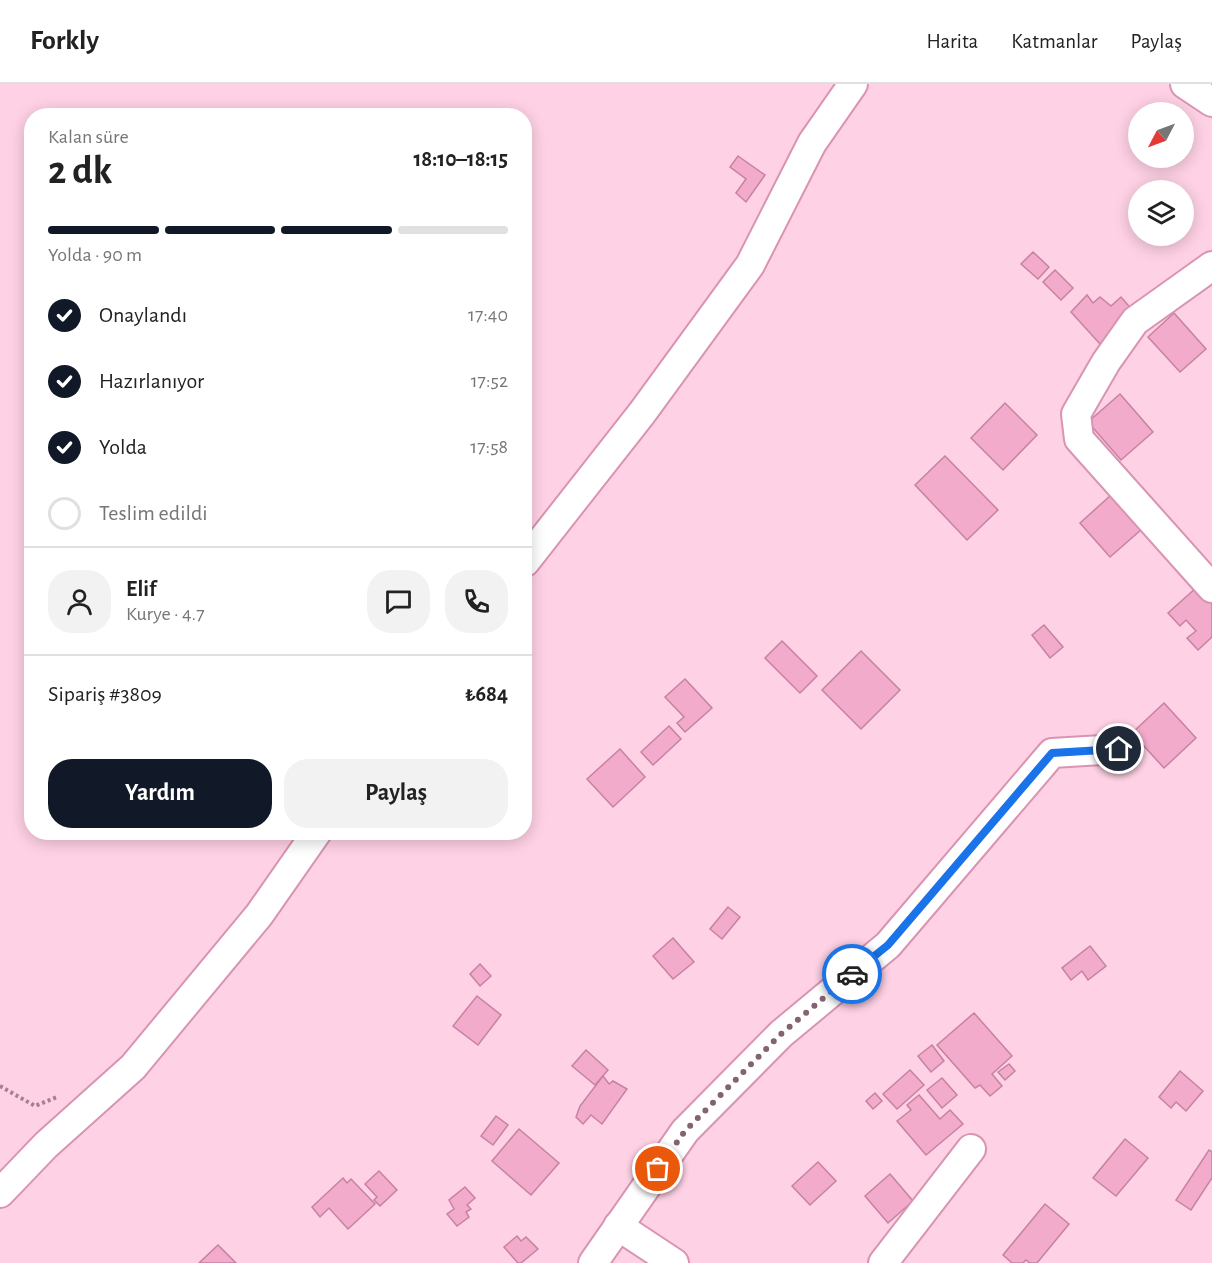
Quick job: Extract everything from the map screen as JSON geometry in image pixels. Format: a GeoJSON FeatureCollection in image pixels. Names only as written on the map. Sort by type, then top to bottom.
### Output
{"type":"FeatureCollection","features":[{"type":"Feature","properties":{"kind":"street"},"geometry":{"type":"LineString","coordinates":[[532,553],[642,413],[750,265],[812,143],[853,84]]}},
{"type":"Feature","properties":{"kind":"street"},"geometry":{"type":"LineString","coordinates":[[1185,84],[1212,102]]}},
{"type":"Feature","properties":{"kind":"street"},"geometry":{"type":"LineString","coordinates":[[1212,266],[1136,321],[1106,362],[1076,414],[1079,439],[1212,588]]}},
{"type":"Feature","properties":{"kind":"street"},"geometry":{"type":"LineString","coordinates":[[593,1263],[685,1131],[781,1034],[888,945],[1052,753],[1119,749]]}},
{"type":"Feature","properties":{"kind":"street"},"geometry":{"type":"LineString","coordinates":[[0,1193],[46,1145],[134,1067],[259,915],[311,840]]}},
{"type":"Feature","properties":{"kind":"street"},"geometry":{"type":"LineString","coordinates":[[883,1263],[971,1149]]}},
{"type":"Feature","properties":{"kind":"street"},"geometry":{"type":"LineString","coordinates":[[618,1226],[674,1263]]}},
{"type":"Feature","properties":{"kind":"building"},"geometry":{"type":"Polygon","coordinates":[[[738,156],[765,175],[746,202],[736,193],[746,179],[730,167],[738,156]]]}},
{"type":"Feature","properties":{"kind":"building"},"geometry":{"type":"Polygon","coordinates":[[[1033,252],[1049,267],[1038,279],[1021,264],[1033,252]]]}},
{"type":"Feature","properties":{"kind":"building"},"geometry":{"type":"Polygon","coordinates":[[[1055,270],[1073,288],[1061,300],[1043,282],[1055,270]]]}},
{"type":"Feature","properties":{"kind":"building"},"geometry":{"type":"Polygon","coordinates":[[[1087,295],[1093,303],[1100,297],[1111,306],[1121,297],[1134,312],[1100,344],[1071,312],[1087,295]]]}},
{"type":"Feature","properties":{"kind":"building"},"geometry":{"type":"Polygon","coordinates":[[[1174,313],[1206,349],[1180,372],[1148,337],[1174,313]]]}},
{"type":"Feature","properties":{"kind":"building"},"geometry":{"type":"Polygon","coordinates":[[[1120,394],[1153,432],[1121,460],[1088,422],[1120,394]]]}},
{"type":"Feature","properties":{"kind":"building"},"geometry":{"type":"Polygon","coordinates":[[[1005,403],[1037,435],[1003,470],[971,438],[1005,403]]]}},
{"type":"Feature","properties":{"kind":"building"},"geometry":{"type":"Polygon","coordinates":[[[945,456],[998,510],[967,540],[915,485],[945,456]]]}},
{"type":"Feature","properties":{"kind":"building"},"geometry":{"type":"Polygon","coordinates":[[[1111,495],[1142,529],[1110,557],[1080,523],[1111,495]]]}},
{"type":"Feature","properties":{"kind":"building"},"geometry":{"type":"Polygon","coordinates":[[[1197,587],[1212,603],[1212,637],[1198,650],[1187,638],[1196,631],[1186,620],[1180,626],[1168,613],[1197,587]]]}},
{"type":"Feature","properties":{"kind":"building"},"geometry":{"type":"Polygon","coordinates":[[[1044,625],[1063,647],[1050,658],[1032,635],[1044,625]]]}},
{"type":"Feature","properties":{"kind":"building"},"geometry":{"type":"Polygon","coordinates":[[[782,641],[817,676],[800,693],[765,658],[782,641]]]}},
{"type":"Feature","properties":{"kind":"building"},"geometry":{"type":"Polygon","coordinates":[[[861,651],[900,690],[861,729],[822,690],[861,651]]]}},
{"type":"Feature","properties":{"kind":"building"},"geometry":{"type":"Polygon","coordinates":[[[685,679],[712,708],[685,732],[677,723],[684,717],[665,697],[685,679]]]}},
{"type":"Feature","properties":{"kind":"building"},"geometry":{"type":"Polygon","coordinates":[[[1164,703],[1196,738],[1164,768],[1132,733],[1164,703]]]}},
{"type":"Feature","properties":{"kind":"building"},"geometry":{"type":"Polygon","coordinates":[[[669,726],[681,739],[653,765],[641,752],[669,726]]]}},
{"type":"Feature","properties":{"kind":"building"},"geometry":{"type":"Polygon","coordinates":[[[620,749],[645,777],[613,807],[587,779],[620,749]]]}},
{"type":"Feature","properties":{"kind":"building"},"geometry":{"type":"Polygon","coordinates":[[[728,907],[740,917],[722,939],[710,929],[728,907]]]}},
{"type":"Feature","properties":{"kind":"building"},"geometry":{"type":"Polygon","coordinates":[[[673,938],[694,962],[673,979],[653,956],[673,938]]]}},
{"type":"Feature","properties":{"kind":"building"},"geometry":{"type":"Polygon","coordinates":[[[1090,946],[1106,966],[1088,980],[1082,971],[1071,980],[1062,968],[1090,946]]]}},
{"type":"Feature","properties":{"kind":"building"},"geometry":{"type":"Polygon","coordinates":[[[480,964],[491,976],[480,986],[470,974],[480,964]]]}},
{"type":"Feature","properties":{"kind":"building"},"geometry":{"type":"Polygon","coordinates":[[[477,996],[501,1015],[478,1045],[453,1026],[477,996]]]}},
{"type":"Feature","properties":{"kind":"building"},"geometry":{"type":"Polygon","coordinates":[[[974,1013],[1012,1056],[992,1074],[1002,1086],[990,1096],[980,1085],[975,1088],[937,1045],[974,1013]]]}},
{"type":"Feature","properties":{"kind":"building"},"geometry":{"type":"Polygon","coordinates":[[[932,1045],[944,1061],[931,1072],[918,1056],[932,1045]]]}},
{"type":"Feature","properties":{"kind":"building"},"geometry":{"type":"Polygon","coordinates":[[[586,1050],[608,1070],[595,1085],[572,1066],[586,1050]]]}},
{"type":"Feature","properties":{"kind":"building"},"geometry":{"type":"Polygon","coordinates":[[[1009,1064],[1015,1071],[1005,1080],[998,1072],[1009,1064]]]}},
{"type":"Feature","properties":{"kind":"building"},"geometry":{"type":"Polygon","coordinates":[[[910,1070],[924,1085],[897,1109],[883,1094],[910,1070]]]}},
{"type":"Feature","properties":{"kind":"building"},"geometry":{"type":"Polygon","coordinates":[[[1180,1071],[1203,1091],[1186,1111],[1176,1102],[1171,1108],[1159,1097],[1180,1071]]]}},
{"type":"Feature","properties":{"kind":"building"},"geometry":{"type":"Polygon","coordinates":[[[603,1076],[609,1084],[613,1081],[627,1089],[602,1124],[591,1115],[583,1124],[576,1117],[580,1106],[603,1076]]]}},
{"type":"Feature","properties":{"kind":"building"},"geometry":{"type":"Polygon","coordinates":[[[942,1078],[957,1095],[942,1108],[927,1090],[942,1078]]]}},
{"type":"Feature","properties":{"kind":"building"},"geometry":{"type":"Polygon","coordinates":[[[875,1093],[882,1101],[873,1109],[866,1101],[875,1093]]]}},
{"type":"Feature","properties":{"kind":"building"},"geometry":{"type":"Polygon","coordinates":[[[919,1095],[940,1119],[950,1110],[963,1124],[926,1155],[897,1121],[911,1110],[907,1105],[919,1095]]]}},
{"type":"Feature","properties":{"kind":"building"},"geometry":{"type":"Polygon","coordinates":[[[496,1116],[508,1125],[493,1145],[481,1136],[496,1116]]]}},
{"type":"Feature","properties":{"kind":"building"},"geometry":{"type":"Polygon","coordinates":[[[519,1129],[559,1163],[531,1195],[492,1161],[519,1129]]]}},
{"type":"Feature","properties":{"kind":"building"},"geometry":{"type":"Polygon","coordinates":[[[1125,1139],[1148,1158],[1116,1196],[1093,1178],[1125,1139]]]}},
{"type":"Feature","properties":{"kind":"building"},"geometry":{"type":"Polygon","coordinates":[[[1209,1150],[1212,1152],[1212,1178],[1191,1210],[1176,1200],[1209,1150]]]}},
{"type":"Feature","properties":{"kind":"building"},"geometry":{"type":"Polygon","coordinates":[[[818,1162],[836,1181],[810,1205],[792,1186],[818,1162]]]}},
{"type":"Feature","properties":{"kind":"building"},"geometry":{"type":"Polygon","coordinates":[[[379,1171],[397,1190],[380,1206],[374,1200],[377,1197],[365,1184],[379,1171]]]}},
{"type":"Feature","properties":{"kind":"building"},"geometry":{"type":"Polygon","coordinates":[[[890,1174],[913,1201],[888,1223],[865,1196],[890,1174]]]}},
{"type":"Feature","properties":{"kind":"building"},"geometry":{"type":"Polygon","coordinates":[[[343,1178],[347,1183],[351,1179],[375,1204],[348,1229],[329,1208],[320,1217],[312,1207],[343,1178]]]}},
{"type":"Feature","properties":{"kind":"building"},"geometry":{"type":"Polygon","coordinates":[[[465,1187],[475,1198],[467,1205],[471,1209],[466,1212],[469,1217],[457,1226],[447,1214],[454,1209],[449,1200],[465,1187]]]}},
{"type":"Feature","properties":{"kind":"building"},"geometry":{"type":"Polygon","coordinates":[[[1045,1204],[1069,1224],[1037,1263],[1030,1263],[1026,1260],[1023,1263],[1012,1263],[1003,1255],[1045,1204]]]}},
{"type":"Feature","properties":{"kind":"building"},"geometry":{"type":"Polygon","coordinates":[[[517,1236],[521,1241],[526,1237],[538,1249],[521,1263],[518,1263],[504,1247],[517,1236]]]}},
{"type":"Feature","properties":{"kind":"building"},"geometry":{"type":"Polygon","coordinates":[[[218,1245],[236,1263],[199,1263],[218,1245]]]}},
{"type":"Feature","properties":{"kind":"way so far"},"geometry":{"type":"LineString","coordinates":[[658,1169],[685,1131],[781,1034],[852,974]]}},
{"type":"Feature","properties":{"kind":"route"},"geometry":{"type":"LineString","coordinates":[[852,974],[888,945],[1052,753],[1119,749]]}}]}
